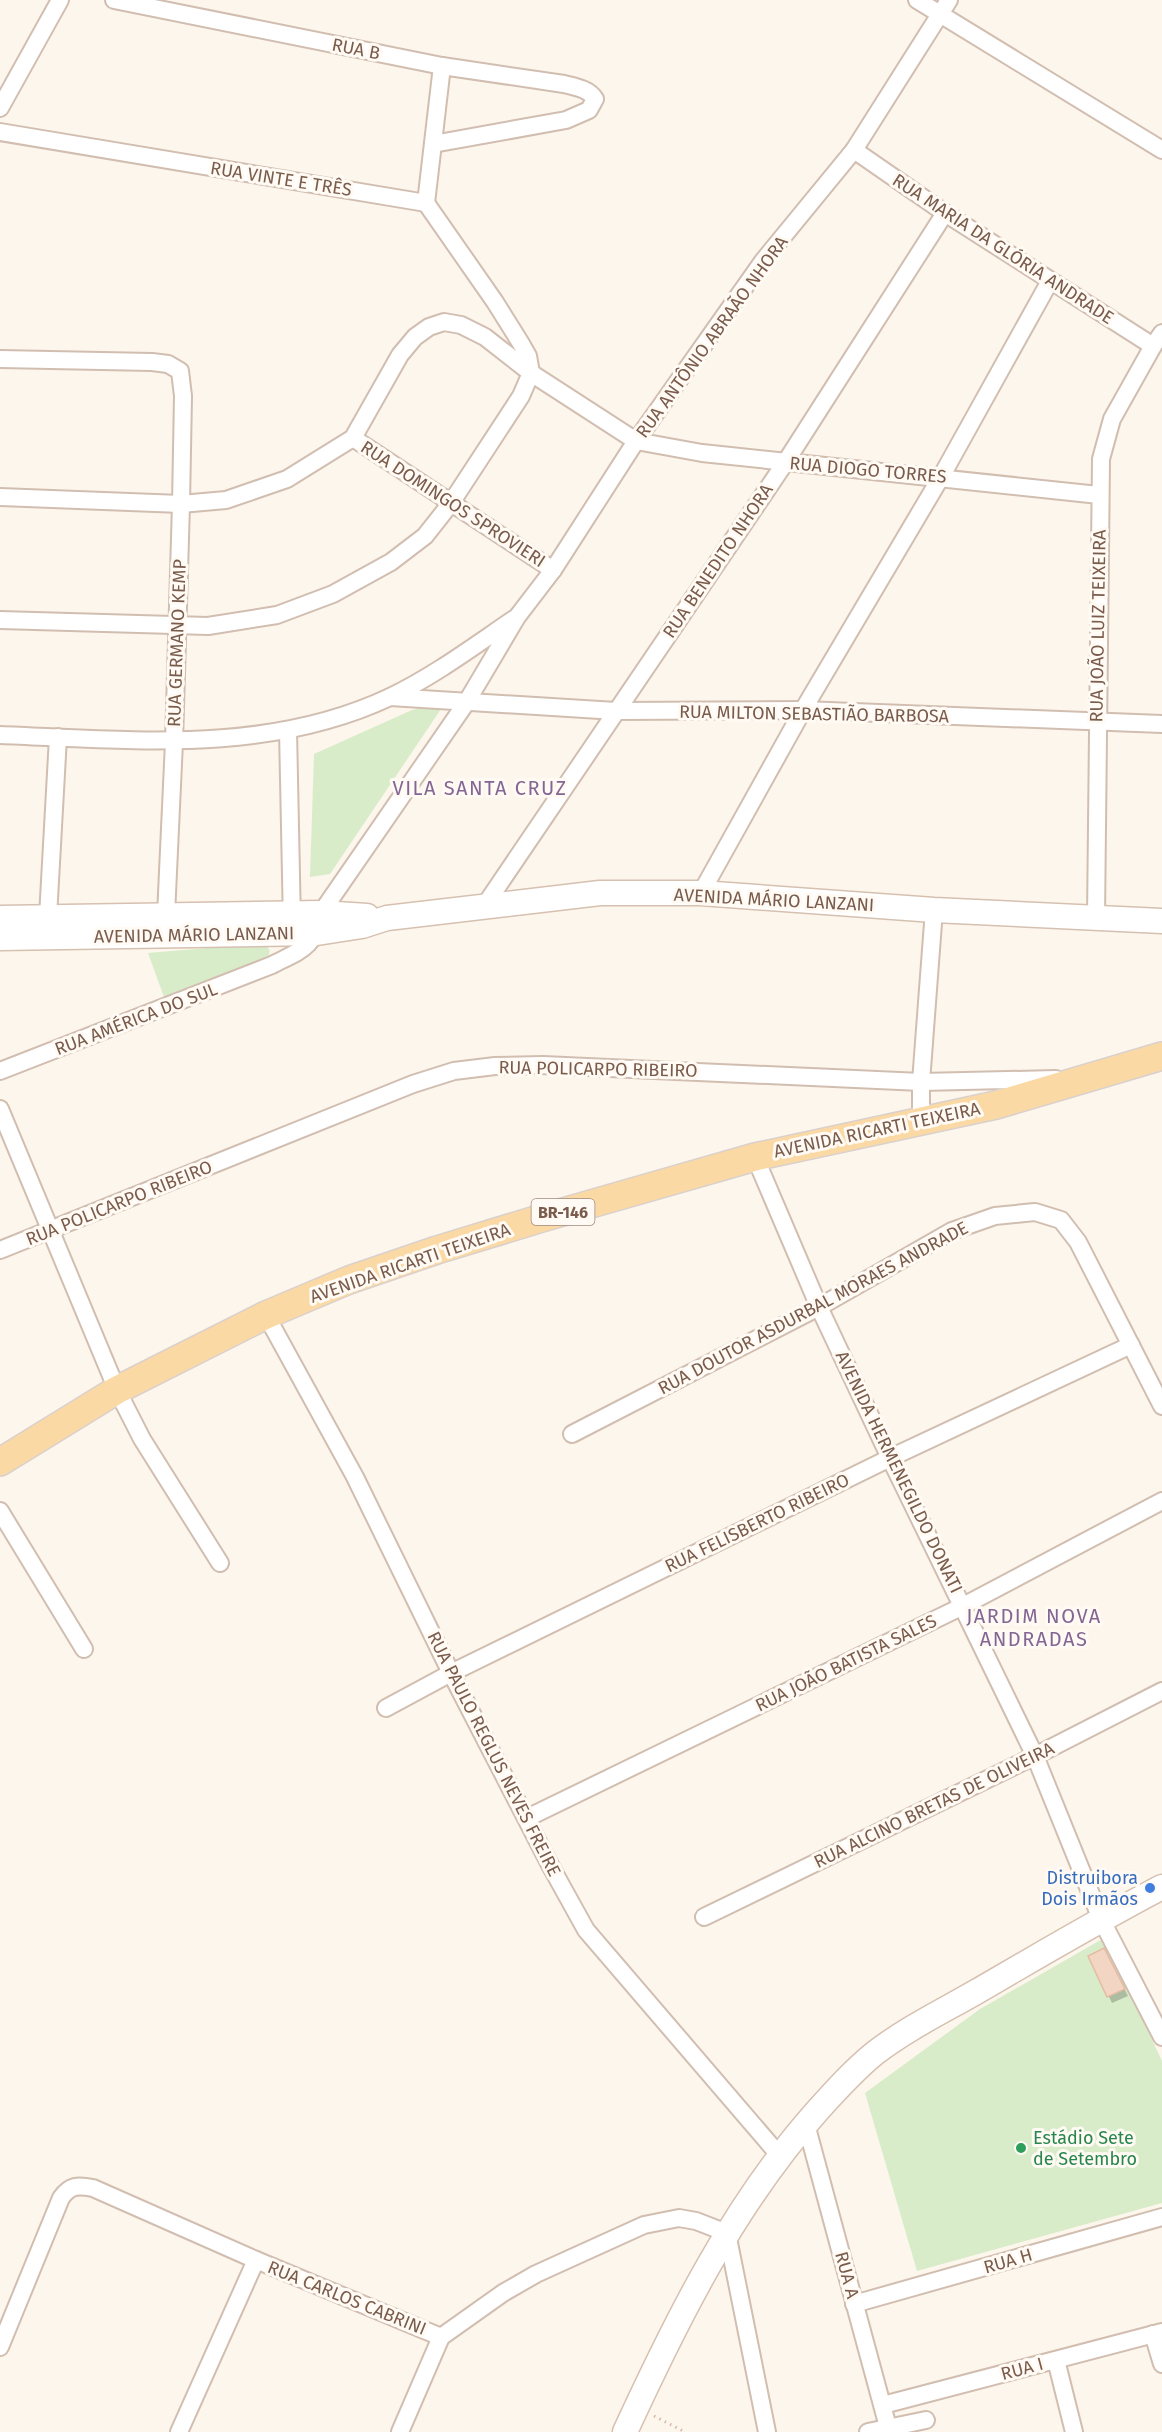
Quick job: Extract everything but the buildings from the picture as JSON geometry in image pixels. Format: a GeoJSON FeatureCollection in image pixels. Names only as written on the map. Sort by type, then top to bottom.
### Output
{"type":"FeatureCollection","features":[{"type":"Feature","properties":{"kind":"main road","name":"AVENIDA RICARTI TEIXEIRA"},"geometry":{"type":"LineString","coordinates":[[0,1462],[117,1390],[266,1315],[349,1280],[437,1250],[755,1157],[996,1105],[1162,1056]]}},
{"type":"Feature","properties":{"kind":"street"},"geometry":{"type":"LineString","coordinates":[[0,108],[60,0]]}},
{"type":"Feature","properties":{"kind":"street","name":"RUA B"},"geometry":{"type":"LineString","coordinates":[[114,0],[442,66],[564,84],[592,94],[595,99],[589,110],[566,120],[433,144]]}},
{"type":"Feature","properties":{"kind":"street"},"geometry":{"type":"LineString","coordinates":[[917,0],[945,7],[1162,150]]}},
{"type":"Feature","properties":{"kind":"street","name":"RUA ANTÔNIO ABRAÃO NHORA"},"geometry":{"type":"LineString","coordinates":[[517,617],[553,570],[636,441],[763,261],[854,150],[945,7]]}},
{"type":"Feature","properties":{"kind":"street"},"geometry":{"type":"LineString","coordinates":[[0,620],[208,626],[277,615],[333,594],[391,562],[424,536],[451,503],[521,396],[531,373],[528,356],[514,332],[426,203],[442,66]]}},
{"type":"Feature","properties":{"kind":"street","name":"RUA VINTE E TRÊS"},"geometry":{"type":"LineString","coordinates":[[0,132],[426,203]]}},
{"type":"Feature","properties":{"kind":"street","name":"RUA MARIA DA GLÓRIA ANDRADE"},"geometry":{"type":"LineString","coordinates":[[854,150],[945,213],[1050,281],[1157,339]]}},
{"type":"Feature","properties":{"kind":"street","name":"RUA BENEDITO NHORA"},"geometry":{"type":"LineString","coordinates":[[485,905],[785,463],[945,213]]}},
{"type":"Feature","properties":{"kind":"street"},"geometry":{"type":"LineString","coordinates":[[701,893],[802,710],[941,477],[1050,281]]}},
{"type":"Feature","properties":{"kind":"street"},"geometry":{"type":"LineString","coordinates":[[0,497],[181,504],[226,500],[287,479],[353,438],[400,354],[415,337],[429,327],[444,322],[461,325],[484,337],[531,373],[636,441]]}},
{"type":"Feature","properties":{"kind":"street","name":"RUA JOÃO LUIZ TEIXEIRA"},"geometry":{"type":"LineString","coordinates":[[1096,918],[1101,459],[1112,419],[1157,339]]}},
{"type":"Feature","properties":{"kind":"street","name":"RUA GERMANO KEMP"},"geometry":{"type":"LineString","coordinates":[[0,359],[152,362],[168,364],[180,371],[183,396],[181,504],[166,915]]}},
{"type":"Feature","properties":{"kind":"street","name":"RUA DOMINGOS SPROVIERI"},"geometry":{"type":"LineString","coordinates":[[353,438],[553,570]]}},
{"type":"Feature","properties":{"kind":"street","name":"RUA DIOGO TORRES"},"geometry":{"type":"LineString","coordinates":[[636,441],[702,453],[785,463],[941,477],[1100,495]]}},
{"type":"Feature","properties":{"kind":"street"},"geometry":{"type":"LineString","coordinates":[[0,735],[174,742],[229,739],[288,730],[345,714],[390,697],[448,664],[517,617]]}},
{"type":"Feature","properties":{"kind":"street","name":"RUA AMÉRICA DO SUL"},"geometry":{"type":"LineString","coordinates":[[0,1071],[272,965],[308,945],[319,923],[466,703],[517,617]]}},
{"type":"Feature","properties":{"kind":"street","name":"RUA MILTON SEBASTIÃO BARBOSA"},"geometry":{"type":"LineString","coordinates":[[390,697],[616,711],[802,710],[1162,724]]}},
{"type":"Feature","properties":{"kind":"street"},"geometry":{"type":"LineString","coordinates":[[272,965],[292,923],[288,730]]}},
{"type":"Feature","properties":{"kind":"street"},"geometry":{"type":"LineString","coordinates":[[48,917],[58,737]]}},
{"type":"Feature","properties":{"kind":"street","name":"AVENIDA MÁRIO LANZANI"},"geometry":{"type":"LineString","coordinates":[[0,938],[387,918],[600,893],[701,893],[934,910],[1162,921]]}},
{"type":"Feature","properties":{"kind":"street"},"geometry":{"type":"LineString","coordinates":[[921,1121],[921,1082],[934,910]]}},
{"type":"Feature","properties":{"kind":"street","name":"AVENIDA MÁRIO LANZANI"},"geometry":{"type":"LineString","coordinates":[[0,918],[166,915],[292,923]]}},
{"type":"Feature","properties":{"kind":"street","name":"RUA POLICARPO RIBEIRO"},"geometry":{"type":"LineString","coordinates":[[0,1250],[413,1084],[454,1071],[495,1066],[543,1065],[921,1082],[1086,1079]]}},
{"type":"Feature","properties":{"kind":"street"},"geometry":{"type":"LineString","coordinates":[[0,1109],[117,1390],[142,1439],[220,1563]]}},
{"type":"Feature","properties":{"kind":"street","name":"AVENIDA HERMENEGILDO DONATI"},"geometry":{"type":"LineString","coordinates":[[755,1157],[819,1306],[890,1458],[1035,1756],[1101,1919],[1162,2037]]}},
{"type":"Feature","properties":{"kind":"street","name":"RUA DOUTOR ASDURBAL MORAES ANDRADE"},"geometry":{"type":"LineString","coordinates":[[572,1434],[819,1306],[952,1232],[995,1216],[1035,1212],[1061,1220],[1078,1242],[1131,1345]]}},
{"type":"Feature","properties":{"kind":"street","name":"RUA PAULO REGLUS NEVES FREIRE"},"geometry":{"type":"LineString","coordinates":[[266,1315],[355,1476],[451,1672],[586,1930],[779,2155]]}},
{"type":"Feature","properties":{"kind":"street"},"geometry":{"type":"LineString","coordinates":[[1131,1345],[1162,1406]]}},
{"type":"Feature","properties":{"kind":"street","name":"RUA FELISBERTO RIBEIRO"},"geometry":{"type":"LineString","coordinates":[[386,1708],[451,1672],[890,1458],[1131,1345]]}},
{"type":"Feature","properties":{"kind":"street","name":"RUA JOÃO BATISTA SALES"},"geometry":{"type":"LineString","coordinates":[[527,1818],[963,1606],[1162,1501]]}},
{"type":"Feature","properties":{"kind":"street"},"geometry":{"type":"LineString","coordinates":[[0,1511],[84,1649]]}},
{"type":"Feature","properties":{"kind":"street","name":"RUA ALCINO BRETAS DE OLIVEIRA"},"geometry":{"type":"LineString","coordinates":[[704,1917],[1035,1756],[1162,1691]]}},
{"type":"Feature","properties":{"kind":"street"},"geometry":{"type":"LineString","coordinates":[[625,2432],[708,2263],[779,2155],[847,2078],[876,2052],[1101,1919],[1162,1887]]}},
{"type":"Feature","properties":{"kind":"street","name":"RUA A"},"geometry":{"type":"LineString","coordinates":[[806,2124],[888,2427]]}},
{"type":"Feature","properties":{"kind":"street","name":"RUA CARLOS CABRINI"},"geometry":{"type":"LineString","coordinates":[[0,2347],[61,2198],[68,2189],[79,2185],[93,2188],[256,2260],[441,2337],[502,2293],[536,2274],[644,2225],[664,2219],[679,2218],[696,2221],[727,2233]]}},
{"type":"Feature","properties":{"kind":"street","name":"RUA H"},"geometry":{"type":"LineString","coordinates":[[854,2304],[1162,2217]]}},
{"type":"Feature","properties":{"kind":"street"},"geometry":{"type":"LineString","coordinates":[[727,2233],[767,2432]]}},
{"type":"Feature","properties":{"kind":"street"},"geometry":{"type":"LineString","coordinates":[[179,2432],[256,2260]]}},
{"type":"Feature","properties":{"kind":"street"},"geometry":{"type":"LineString","coordinates":[[1157,2333],[1162,2364]]}},
{"type":"Feature","properties":{"kind":"street","name":"RUA I"},"geometry":{"type":"LineString","coordinates":[[883,2405],[1157,2333]]}},
{"type":"Feature","properties":{"kind":"street"},"geometry":{"type":"LineString","coordinates":[[400,2432],[441,2337]]}},
{"type":"Feature","properties":{"kind":"street"},"geometry":{"type":"LineString","coordinates":[[1056,2360],[1074,2432]]}},
{"type":"Feature","properties":{"kind":"street"},"geometry":{"type":"LineString","coordinates":[[868,2432],[888,2427],[928,2426],[920,2397]]}},
{"type":"Feature","properties":{"kind":"path"},"geometry":{"type":"LineString","coordinates":[[636,2407],[685,2432]]}},
{"type":"Feature","properties":{"kind":"green space"},"geometry":{"type":"Polygon","coordinates":[[[445,703],[330,874],[310,877],[314,754],[412,710],[445,703]]]}},
{"type":"Feature","properties":{"kind":"green space"},"geometry":{"type":"Polygon","coordinates":[[[266,945],[270,951],[268,957],[257,964],[164,997],[148,953],[266,945]]]}},
{"type":"Feature","properties":{"kind":"green space","name":"Estádio Sete de Setembro"},"geometry":{"type":"Polygon","coordinates":[[[1104,1938],[1162,2061],[1162,2203],[917,2271],[865,2093],[980,2009],[1104,1938]]]}},
{"type":"Feature","properties":{"kind":"place","name":"Distruibora Dois Irmãos"},"geometry":{"type":"Point","coordinates":[1150,1888]}},
{"type":"Feature","properties":{"kind":"place","name":"Estádio Sete de Setembro"},"geometry":{"type":"Point","coordinates":[1021,2148]}},
{"type":"Feature","properties":{"kind":"district","name":"VILA SANTA CRUZ"},"geometry":{"type":"Point","coordinates":[480,788]}},
{"type":"Feature","properties":{"kind":"district","name":"JARDIM NOVA ANDRADAS"},"geometry":{"type":"Point","coordinates":[1034,1628]}}]}
